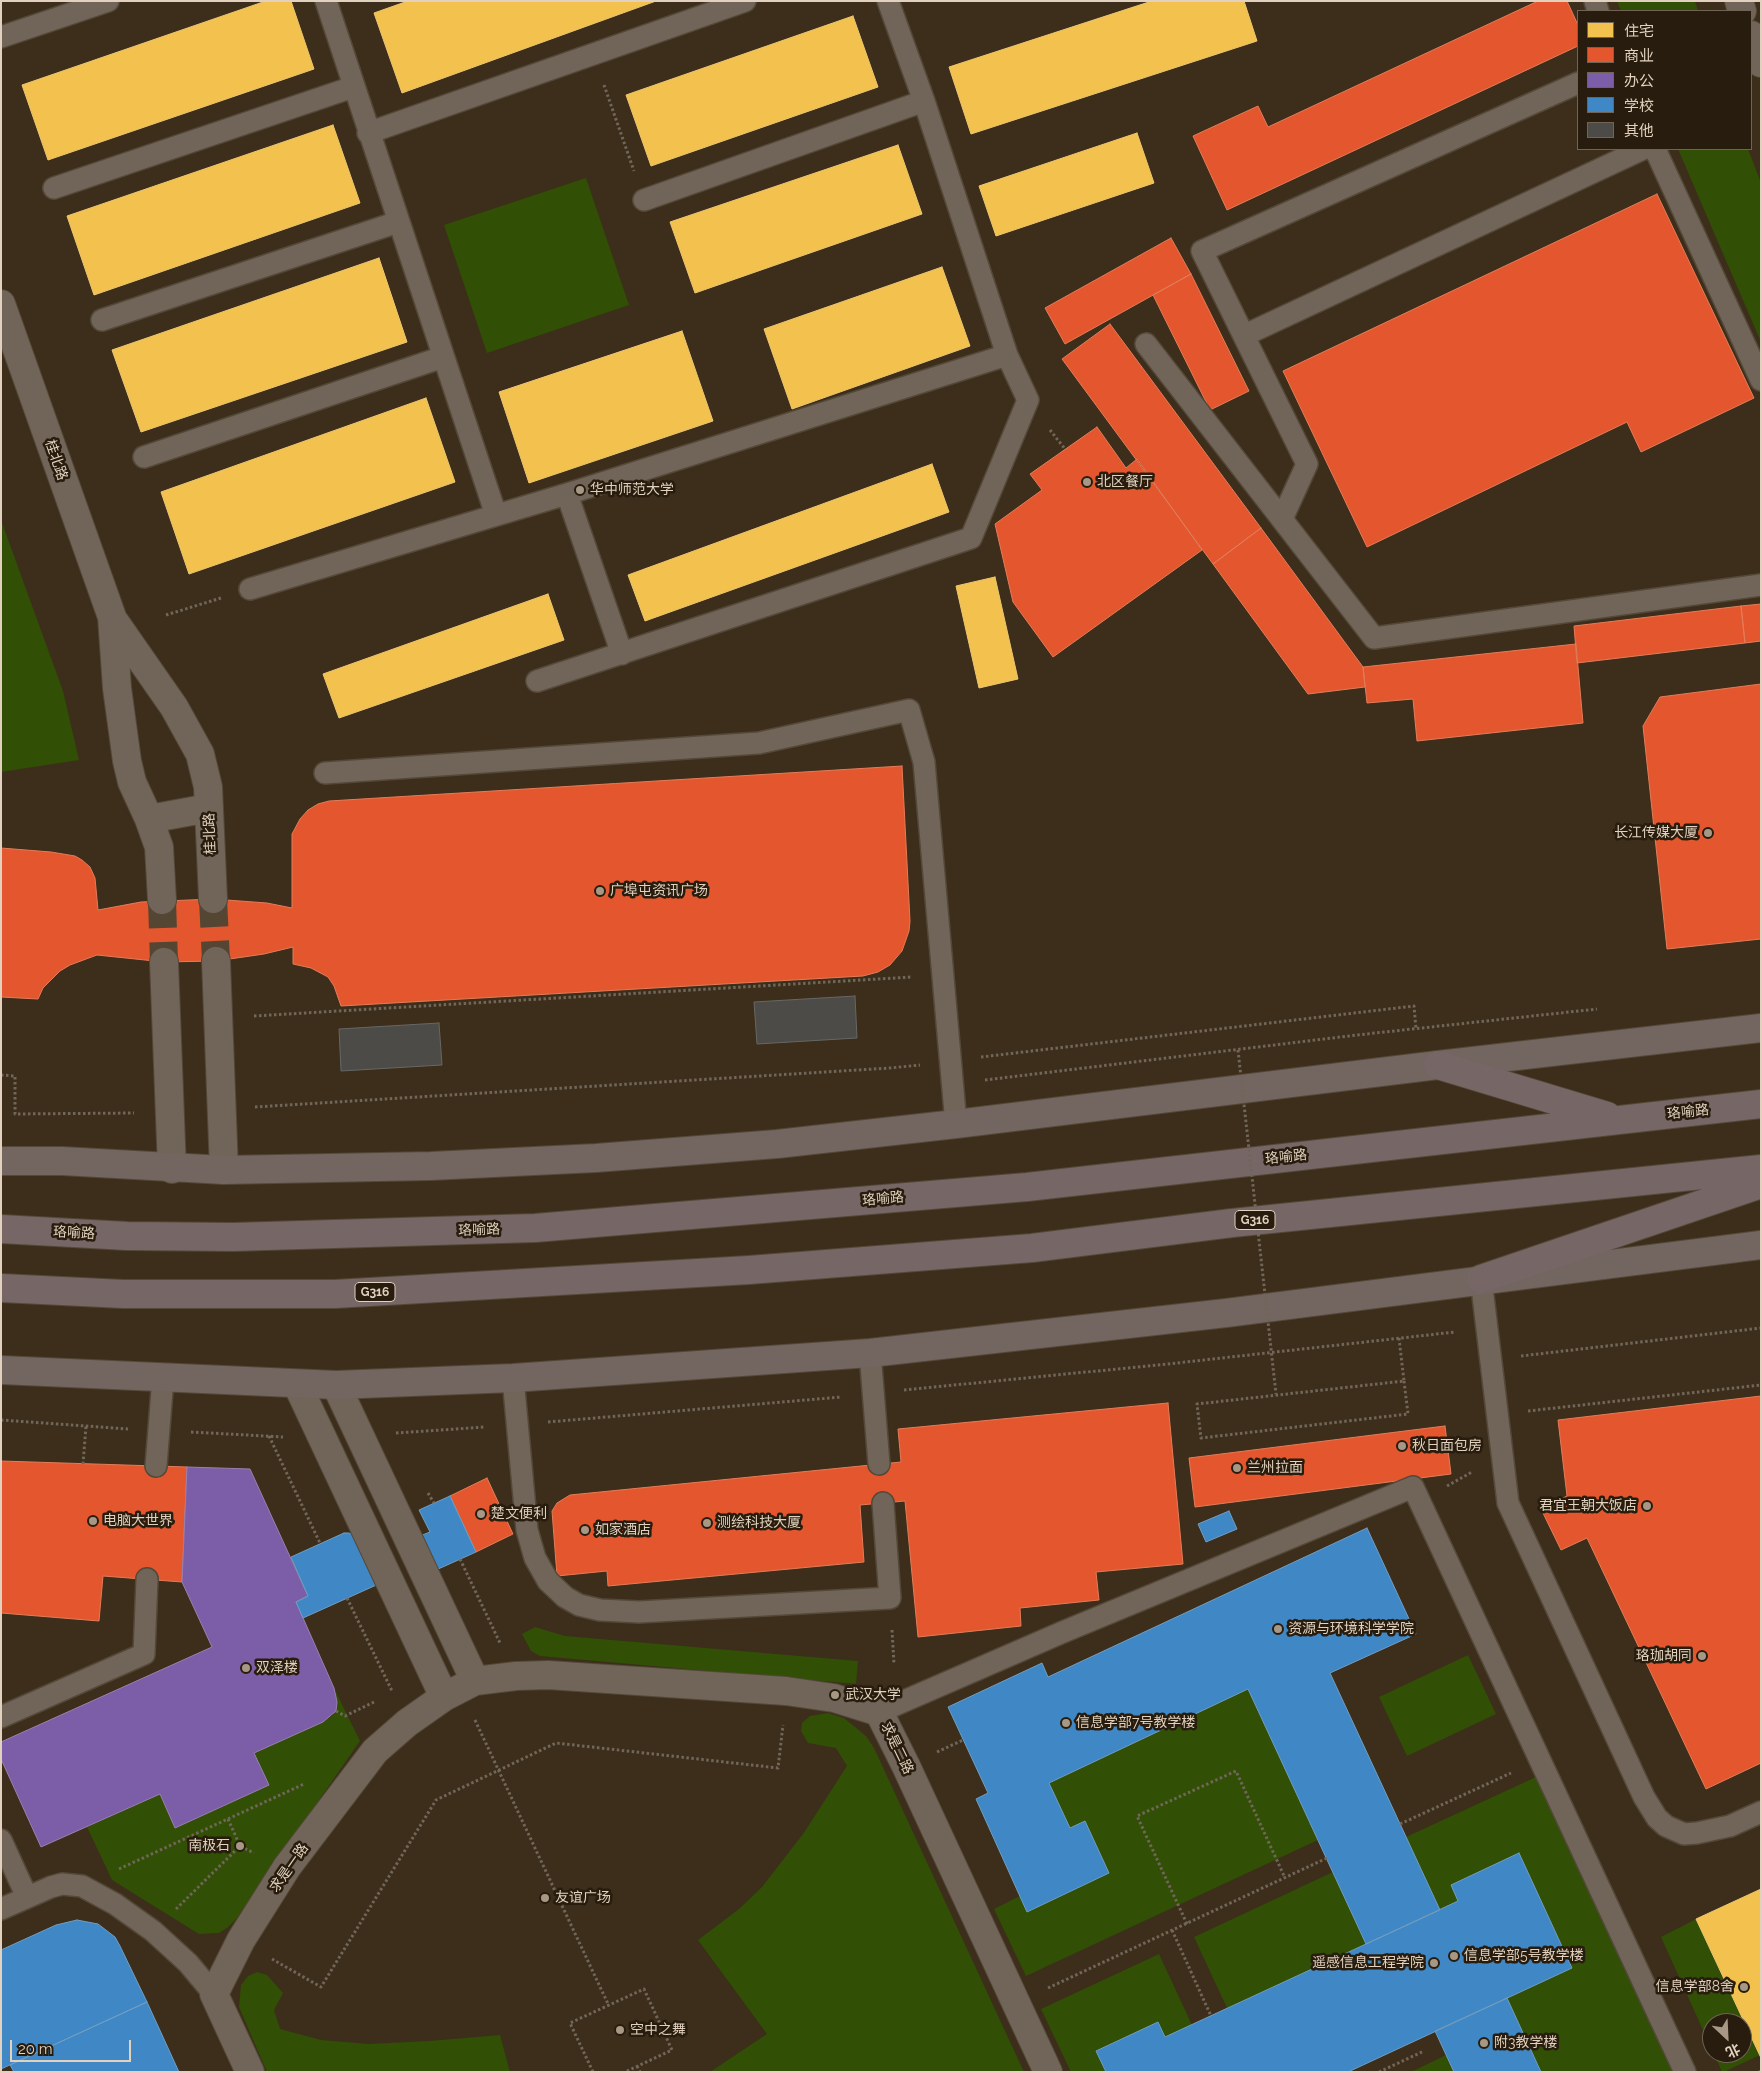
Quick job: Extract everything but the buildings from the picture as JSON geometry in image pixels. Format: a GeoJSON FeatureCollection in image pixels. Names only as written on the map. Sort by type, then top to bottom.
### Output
{"type":"FeatureCollection","features":[{"type":"Feature","properties":{"kind":"highway"},"geometry":{"type":"LineString","coordinates":[[1438,1064],[1618,1120]]}},
{"type":"Feature","properties":{"kind":"highway","name":"珞喻路"},"geometry":{"type":"LineString","coordinates":[[1,1230],[127,1236],[233,1237],[535,1228],[1027,1187],[1761,1104]]}},
{"type":"Feature","properties":{"kind":"highway","name":"G316"},"geometry":{"type":"LineString","coordinates":[[1,1288],[123,1294],[335,1294],[749,1270],[1032,1248],[1232,1223],[1761,1169]]}},
{"type":"Feature","properties":{"kind":"highway"},"geometry":{"type":"LineString","coordinates":[[1481,1279],[1761,1184]]}},
{"type":"Feature","properties":{"kind":"main road"},"geometry":{"type":"LineString","coordinates":[[1,1160],[62,1161],[172,1169],[224,1170],[430,1166],[596,1158],[777,1144],[956,1124],[1438,1064],[1761,1028]]}},
{"type":"Feature","properties":{"kind":"main road"},"geometry":{"type":"LineString","coordinates":[[1,1370],[336,1385],[512,1378],[870,1353],[1226,1313],[1481,1279],[1761,1245]]}},
{"type":"Feature","properties":{"kind":"street"},"geometry":{"type":"LineString","coordinates":[[1752,38],[1761,63]]}},
{"type":"Feature","properties":{"kind":"street","name":"桂北路"},"geometry":{"type":"LineString","coordinates":[[1,304],[112,617],[174,707],[193,740],[205,769],[209,808],[213,899]]}},
{"type":"Feature","properties":{"kind":"street","name":"桂北路"},"geometry":{"type":"LineString","coordinates":[[112,617],[117,688],[127,761],[132,782],[149,819],[159,847],[162,900]]}},
{"type":"Feature","properties":{"kind":"street"},"geometry":{"type":"LineString","coordinates":[[149,819],[209,808]]}},
{"type":"Feature","properties":{"kind":"street"},"geometry":{"type":"LineString","coordinates":[[216,961],[224,1170]]}},
{"type":"Feature","properties":{"kind":"street"},"geometry":{"type":"LineString","coordinates":[[164,962],[172,1169]]}},
{"type":"Feature","properties":{"kind":"street"},"geometry":{"type":"LineString","coordinates":[[297,1384],[460,1689]]}},
{"type":"Feature","properties":{"kind":"street"},"geometry":{"type":"LineString","coordinates":[[336,1385],[460,1689]]}},
{"type":"Feature","properties":{"kind":"street","name":"求是二路"},"geometry":{"type":"LineString","coordinates":[[460,1689],[516,1676],[548,1675],[786,1690],[834,1698],[879,1712],[910,1774],[1048,2072]]}},
{"type":"Feature","properties":{"kind":"street","name":"求是一路"},"geometry":{"type":"LineString","coordinates":[[214,1994],[241,1940],[287,1867],[375,1751],[407,1723],[460,1689]]}},
{"type":"Feature","properties":{"kind":"street"},"geometry":{"type":"LineString","coordinates":[[214,1994],[250,2072]]}},
{"type":"Feature","properties":{"kind":"lane"},"geometry":{"type":"LineString","coordinates":[[1,37],[108,1]]}},
{"type":"Feature","properties":{"kind":"lane"},"geometry":{"type":"LineString","coordinates":[[326,1],[368,133],[496,515]]}},
{"type":"Feature","properties":{"kind":"lane"},"geometry":{"type":"LineString","coordinates":[[368,133],[745,1]]}},
{"type":"Feature","properties":{"kind":"lane"},"geometry":{"type":"LineString","coordinates":[[537,682],[971,538],[1028,400],[1007,355],[924,101],[888,1]]}},
{"type":"Feature","properties":{"kind":"lane"},"geometry":{"type":"LineString","coordinates":[[1282,519],[1307,464],[1202,251],[1577,84]]}},
{"type":"Feature","properties":{"kind":"lane"},"geometry":{"type":"LineString","coordinates":[[54,188],[353,87]]}},
{"type":"Feature","properties":{"kind":"lane"},"geometry":{"type":"LineString","coordinates":[[644,200],[924,101]]}},
{"type":"Feature","properties":{"kind":"lane"},"geometry":{"type":"LineString","coordinates":[[1245,335],[1641,150]]}},
{"type":"Feature","properties":{"kind":"lane"},"geometry":{"type":"LineString","coordinates":[[1655,150],[1761,380]]}},
{"type":"Feature","properties":{"kind":"lane"},"geometry":{"type":"LineString","coordinates":[[102,320],[398,222]]}},
{"type":"Feature","properties":{"kind":"lane"},"geometry":{"type":"LineString","coordinates":[[1146,344],[1374,638],[1761,585]]}},
{"type":"Feature","properties":{"kind":"lane"},"geometry":{"type":"LineString","coordinates":[[250,589],[567,494],[1007,355]]}},
{"type":"Feature","properties":{"kind":"lane"},"geometry":{"type":"LineString","coordinates":[[144,457],[443,356]]}},
{"type":"Feature","properties":{"kind":"lane"},"geometry":{"type":"LineString","coordinates":[[567,494],[622,654]]}},
{"type":"Feature","properties":{"kind":"lane"},"geometry":{"type":"LineString","coordinates":[[325,773],[759,743],[908,710],[924,762],[956,1124]]}},
{"type":"Feature","properties":{"kind":"lane"},"geometry":{"type":"LineString","coordinates":[[1481,1279],[1508,1503],[1640,1788],[1654,1813],[1666,1826],[1684,1834],[1730,1826],[1761,1812]]}},
{"type":"Feature","properties":{"kind":"lane"},"geometry":{"type":"LineString","coordinates":[[870,1353],[879,1464]]}},
{"type":"Feature","properties":{"kind":"lane"},"geometry":{"type":"LineString","coordinates":[[156,1466],[163,1378]]}},
{"type":"Feature","properties":{"kind":"lane"},"geometry":{"type":"LineString","coordinates":[[512,1378],[527,1530],[533,1551],[548,1582],[565,1597],[579,1605],[600,1610],[638,1612],[890,1598],[883,1503]]}},
{"type":"Feature","properties":{"kind":"lane"},"geometry":{"type":"LineString","coordinates":[[879,1712],[1063,1632],[1413,1487],[1685,2072]]}},
{"type":"Feature","properties":{"kind":"lane"},"geometry":{"type":"LineString","coordinates":[[1,1717],[144,1654],[147,1579]]}},
{"type":"Feature","properties":{"kind":"lane"},"geometry":{"type":"LineString","coordinates":[[1,1840],[27,1897]]}},
{"type":"Feature","properties":{"kind":"lane"},"geometry":{"type":"LineString","coordinates":[[1,1909],[62,1884],[82,1886],[115,1904],[153,1931],[188,1963],[214,1994]]}},
{"type":"Feature","properties":{"kind":"path"},"geometry":{"type":"LineString","coordinates":[[594,54],[644,200]]}},
{"type":"Feature","properties":{"kind":"path"},"geometry":{"type":"LineString","coordinates":[[166,615],[250,589]]}},
{"type":"Feature","properties":{"kind":"path"},"geometry":{"type":"LineString","coordinates":[[218,1018],[942,976]]}},
{"type":"Feature","properties":{"kind":"path"},"geometry":{"type":"LineString","coordinates":[[221,1110],[890,1068],[1414,1006],[1416,1029]]}},
{"type":"Feature","properties":{"kind":"path"},"geometry":{"type":"LineString","coordinates":[[952,1084],[1600,1008]]}},
{"type":"Feature","properties":{"kind":"path"},"geometry":{"type":"LineString","coordinates":[[1238,1050],[1276,1394]]}},
{"type":"Feature","properties":{"kind":"path"},"geometry":{"type":"LineString","coordinates":[[1,1076],[15,1076],[15,1114],[170,1112]]}},
{"type":"Feature","properties":{"kind":"path"},"geometry":{"type":"LineString","coordinates":[[1491,1359],[1761,1328]]}},
{"type":"Feature","properties":{"kind":"path"},"geometry":{"type":"LineString","coordinates":[[1399,1338],[1404,1380],[1408,1414],[1201,1438],[1197,1404],[1404,1380]]}},
{"type":"Feature","properties":{"kind":"path"},"geometry":{"type":"LineString","coordinates":[[1497,1414],[1761,1385]]}},
{"type":"Feature","properties":{"kind":"path"},"geometry":{"type":"LineString","coordinates":[[83,1464],[86,1426]]}},
{"type":"Feature","properties":{"kind":"path"},"geometry":{"type":"LineString","coordinates":[[269,1436],[320,1544]]}},
{"type":"Feature","properties":{"kind":"path"},"geometry":{"type":"LineString","coordinates":[[460,1559],[516,1676]]}},
{"type":"Feature","properties":{"kind":"path"},"geometry":{"type":"LineString","coordinates":[[347,1598],[407,1723]]}},
{"type":"Feature","properties":{"kind":"path"},"geometry":{"type":"LineString","coordinates":[[460,1689],[609,2006]]}},
{"type":"Feature","properties":{"kind":"path"},"geometry":{"type":"LineString","coordinates":[[241,1940],[321,1987],[436,1800],[556,1743],[778,1768],[786,1690]]}},
{"type":"Feature","properties":{"kind":"path"},"geometry":{"type":"LineString","coordinates":[[336,1711],[345,1716],[393,1694]]}},
{"type":"Feature","properties":{"kind":"path"},"geometry":{"type":"LineString","coordinates":[[1400,1824],[1540,1760]]}},
{"type":"Feature","properties":{"kind":"path"},"geometry":{"type":"LineString","coordinates":[[1187,1924],[1136,1816],[1236,1771],[1285,1878]]}},
{"type":"Feature","properties":{"kind":"path"},"geometry":{"type":"LineString","coordinates":[[82,1886],[306,1783]]}},
{"type":"Feature","properties":{"kind":"path"},"geometry":{"type":"LineString","coordinates":[[228,1819],[240,1846],[287,1867]]}},
{"type":"Feature","properties":{"kind":"path"},"geometry":{"type":"LineString","coordinates":[[153,1931],[240,1846]]}},
{"type":"Feature","properties":{"kind":"path"},"geometry":{"type":"LineString","coordinates":[[1016,2003],[1327,1858]]}},
{"type":"Feature","properties":{"kind":"path"},"geometry":{"type":"LineString","coordinates":[[1172,1930],[1211,2016]]}},
{"type":"Feature","properties":{"kind":"path"},"geometry":{"type":"LineString","coordinates":[[593,2072],[570,2023],[644,1989],[672,2050],[625,2072]]}},
{"type":"Feature","properties":{"kind":"path"},"geometry":{"type":"LineString","coordinates":[[1379,2072],[1424,2051]]}},
{"type":"Feature","properties":{"kind":"path"},"geometry":{"type":"LineString","coordinates":[[637,2066],[640,2072]]}},
{"type":"Feature","properties":{"kind":"green space"},"geometry":{"type":"Polygon","coordinates":[[[1617,1],[1695,1],[1698,10],[1621,10],[1617,1]]]}},
{"type":"Feature","properties":{"kind":"green space"},"geometry":{"type":"Polygon","coordinates":[[[1678,150],[1748,150],[1761,183],[1761,342],[1678,150]]]}},
{"type":"Feature","properties":{"kind":"green space"},"geometry":{"type":"Polygon","coordinates":[[[586,178],[629,305],[487,353],[444,225],[586,178]]]}},
{"type":"Feature","properties":{"kind":"green space"},"geometry":{"type":"Polygon","coordinates":[[[1,520],[63,691],[79,760],[1,772],[1,520]]]}},
{"type":"Feature","properties":{"kind":"green space"},"geometry":{"type":"Polygon","coordinates":[[[535,1627],[565,1636],[858,1661],[856,1684],[540,1656],[531,1651],[522,1634],[535,1627]]]}},
{"type":"Feature","properties":{"kind":"green space"},"geometry":{"type":"Polygon","coordinates":[[[1468,1655],[1496,1714],[1407,1756],[1379,1697],[1468,1655]]]}},
{"type":"Feature","properties":{"kind":"green space"},"geometry":{"type":"Polygon","coordinates":[[[334,1688],[360,1741],[237,1918],[227,1928],[219,1933],[199,1934],[112,1880],[87,1827],[160,1794],[175,1828],[269,1785],[254,1753],[333,1715],[337,1706],[334,1688]]]}},
{"type":"Feature","properties":{"kind":"green space"},"geometry":{"type":"Polygon","coordinates":[[[1248,1689],[1318,1840],[1026,1976],[994,1909],[1020,1896],[1027,1911],[1109,1873],[1085,1821],[1070,1828],[1049,1783],[1248,1689]]]}},
{"type":"Feature","properties":{"kind":"green space"},"geometry":{"type":"Polygon","coordinates":[[[828,1713],[844,1718],[866,1736],[874,1748],[1024,2072],[710,2072],[767,2034],[698,1940],[739,1909],[762,1887],[803,1834],[847,1766],[836,1748],[808,1743],[801,1731],[802,1723],[810,1716],[828,1713]]]}},
{"type":"Feature","properties":{"kind":"green space"},"geometry":{"type":"Polygon","coordinates":[[[1536,1777],[1675,2072],[1541,2072],[1507,1998],[1572,1967],[1519,1854],[1451,1885],[1458,1901],[1440,1910],[1406,1837],[1536,1777]]]}},
{"type":"Feature","properties":{"kind":"green space"},"geometry":{"type":"Polygon","coordinates":[[[1333,1872],[1366,1944],[1227,2008],[1194,1937],[1333,1872]]]}},
{"type":"Feature","properties":{"kind":"green space"},"geometry":{"type":"Polygon","coordinates":[[[1696,1919],[1740,2013],[1702,2013],[1702,2028],[1661,1937],[1696,1919]]]}},
{"type":"Feature","properties":{"kind":"green space"},"geometry":{"type":"Polygon","coordinates":[[[1159,1954],[1192,2025],[1165,2037],[1158,2022],[1096,2051],[1106,2072],[1071,2072],[1041,2009],[1159,1954]]]}},
{"type":"Feature","properties":{"kind":"green space"},"geometry":{"type":"Polygon","coordinates":[[[257,1972],[267,1975],[283,1993],[274,2010],[280,2029],[321,2040],[368,2044],[500,2035],[510,2072],[267,2072],[239,2007],[241,1985],[248,1976],[257,1972]]]}},
{"type":"Feature","properties":{"kind":"green space"},"geometry":{"type":"Polygon","coordinates":[[[1752,2038],[1760,2055],[1752,2059],[1752,2038]]]}},
{"type":"Feature","properties":{"kind":"green space"},"geometry":{"type":"Polygon","coordinates":[[[1446,2055],[1454,2072],[1411,2072],[1446,2055]]]}},
{"type":"Feature","properties":{"kind":"green space"},"geometry":{"type":"Polygon","coordinates":[[[1718,2063],[1743,2063],[1724,2072],[1722,2072],[1718,2063]]]}},
{"type":"Feature","properties":{"kind":"tunnel"},"geometry":{"type":"LineString","coordinates":[[213,899],[216,961]]}},
{"type":"Feature","properties":{"kind":"tunnel"},"geometry":{"type":"LineString","coordinates":[[162,900],[164,962]]}},
{"type":"Feature","properties":{"kind":"place","name":"北区餐厅"},"geometry":{"type":"Point","coordinates":[1087,482]}},
{"type":"Feature","properties":{"kind":"place","name":"华中师范大学"},"geometry":{"type":"Point","coordinates":[580,490]}},
{"type":"Feature","properties":{"kind":"place","name":"长江传媒大厦"},"geometry":{"type":"Point","coordinates":[1708,833]}},
{"type":"Feature","properties":{"kind":"place","name":"广埠屯资讯广场"},"geometry":{"type":"Point","coordinates":[600,891]}},
{"type":"Feature","properties":{"kind":"place","name":"秋日面包房"},"geometry":{"type":"Point","coordinates":[1402,1446]}},
{"type":"Feature","properties":{"kind":"place","name":"兰州拉面"},"geometry":{"type":"Point","coordinates":[1237,1468]}},
{"type":"Feature","properties":{"kind":"place","name":"君宜王朝大饭店"},"geometry":{"type":"Point","coordinates":[1647,1506]}},
{"type":"Feature","properties":{"kind":"place","name":"楚文便利"},"geometry":{"type":"Point","coordinates":[481,1514]}},
{"type":"Feature","properties":{"kind":"place","name":"电脑大世界"},"geometry":{"type":"Point","coordinates":[93,1521]}},
{"type":"Feature","properties":{"kind":"place","name":"测绘科技大厦"},"geometry":{"type":"Point","coordinates":[707,1523]}},
{"type":"Feature","properties":{"kind":"place","name":"如家酒店"},"geometry":{"type":"Point","coordinates":[585,1530]}},
{"type":"Feature","properties":{"kind":"place","name":"资源与环境科学学院"},"geometry":{"type":"Point","coordinates":[1278,1629]}},
{"type":"Feature","properties":{"kind":"place","name":"珞珈胡同"},"geometry":{"type":"Point","coordinates":[1702,1656]}},
{"type":"Feature","properties":{"kind":"place","name":"双泽楼"},"geometry":{"type":"Point","coordinates":[246,1668]}},
{"type":"Feature","properties":{"kind":"place","name":"武汉大学"},"geometry":{"type":"Point","coordinates":[835,1695]}},
{"type":"Feature","properties":{"kind":"place","name":"信息学部7号教学楼"},"geometry":{"type":"Point","coordinates":[1066,1723]}},
{"type":"Feature","properties":{"kind":"place","name":"南极石"},"geometry":{"type":"Point","coordinates":[240,1846]}},
{"type":"Feature","properties":{"kind":"place","name":"友谊广场"},"geometry":{"type":"Point","coordinates":[545,1898]}},
{"type":"Feature","properties":{"kind":"place","name":"信息学部5号教学楼"},"geometry":{"type":"Point","coordinates":[1454,1956]}},
{"type":"Feature","properties":{"kind":"place","name":"遥感信息工程学院"},"geometry":{"type":"Point","coordinates":[1434,1963]}},
{"type":"Feature","properties":{"kind":"place","name":"信息学部8舍"},"geometry":{"type":"Point","coordinates":[1744,1987]}},
{"type":"Feature","properties":{"kind":"place","name":"空中之舞"},"geometry":{"type":"Point","coordinates":[620,2030]}},
{"type":"Feature","properties":{"kind":"place","name":"附3教学楼"},"geometry":{"type":"Point","coordinates":[1484,2043]}}]}
